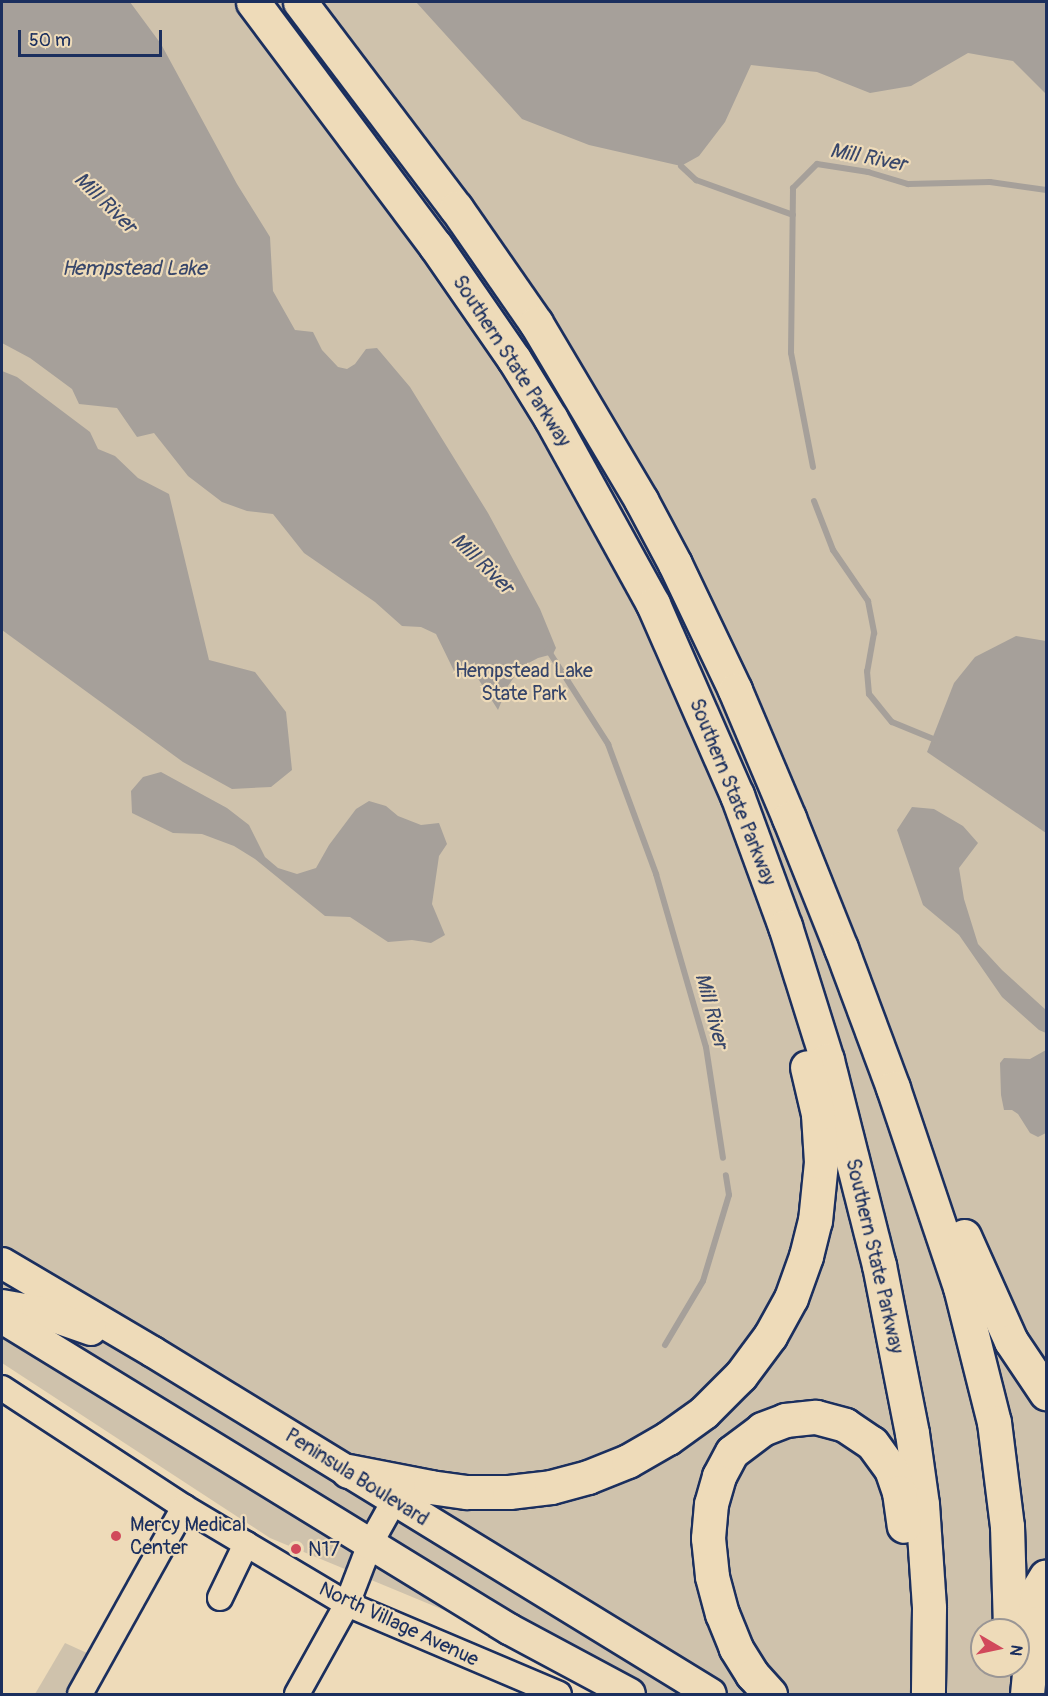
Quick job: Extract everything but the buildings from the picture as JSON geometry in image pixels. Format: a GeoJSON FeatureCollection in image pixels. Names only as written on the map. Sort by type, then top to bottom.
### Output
{"type":"FeatureCollection","features":[{"type":"Feature","properties":{"kind":"highway","name":"Southern State Parkway"},"geometry":{"type":"LineString","coordinates":[[253,2],[435,245],[514,359],[551,419],[652,604],[711,732],[762,861],[830,1071],[863,1195],[893,1331],[914,1445],[925,1527],[929,1608],[928,1695]]}},
{"type":"Feature","properties":{"kind":"highway","name":"Southern State Parkway"},"geometry":{"type":"LineString","coordinates":[[300,2],[497,266],[536,323],[609,443],[675,564],[735,690],[841,948],[927,1188],[979,1354],[994,1422],[1004,1492],[1009,1618]]}},
{"type":"Feature","properties":{"kind":"highway"},"geometry":{"type":"LineString","coordinates":[[348,1471],[400,1492],[530,1490],[588,1477],[628,1461],[687,1426],[717,1400],[741,1374],[780,1319],[799,1276],[811,1237],[821,1162],[813,1094],[775,964],[762,861]]}},
{"type":"Feature","properties":{"kind":"highway"},"geometry":{"type":"LineString","coordinates":[[841,948],[907,1070],[968,1246],[986,1288],[1011,1341],[1047,1393]]}},
{"type":"Feature","properties":{"kind":"highway"},"geometry":{"type":"LineString","coordinates":[[770,1695],[743,1661],[722,1614],[709,1558],[711,1504],[725,1463],[741,1444],[772,1424],[806,1417],[826,1419],[855,1430],[879,1451],[894,1475],[902,1504],[909,1615],[923,1695]]}},
{"type":"Feature","properties":{"kind":"highway"},"geometry":{"type":"LineString","coordinates":[[1027,1695],[1037,1591],[1047,1576]]}},
{"type":"Feature","properties":{"kind":"highway"},"geometry":{"type":"LineString","coordinates":[[1008,1695],[1009,1678]]}},
{"type":"Feature","properties":{"kind":"main road","name":"Peninsula Boulevard"},"geometry":{"type":"LineString","coordinates":[[8,1269],[153,1352],[348,1471]]}},
{"type":"Feature","properties":{"kind":"main road"},"geometry":{"type":"LineString","coordinates":[[2,1305],[37,1311],[153,1352]]}},
{"type":"Feature","properties":{"kind":"main road"},"geometry":{"type":"LineString","coordinates":[[2,1318],[508,1629],[630,1695]]}},
{"type":"Feature","properties":{"kind":"main road"},"geometry":{"type":"LineString","coordinates":[[2,1339],[19,1344],[120,1391]]}},
{"type":"Feature","properties":{"kind":"main road","name":"Peninsula Boulevard"},"geometry":{"type":"LineString","coordinates":[[400,1492],[640,1652],[711,1695]]}},
{"type":"Feature","properties":{"kind":"main road"},"geometry":{"type":"LineString","coordinates":[[640,1652],[650,1670],[650,1695]]}},
{"type":"Feature","properties":{"kind":"street","name":"North Village Avenue"},"geometry":{"type":"LineString","coordinates":[[2,1388],[184,1507],[347,1604],[559,1695]]}},
{"type":"Feature","properties":{"kind":"street"},"geometry":{"type":"LineString","coordinates":[[297,1695],[347,1604],[370,1544],[400,1492]]}},
{"type":"Feature","properties":{"kind":"street"},"geometry":{"type":"LineString","coordinates":[[80,1695],[184,1507]]}},
{"type":"Feature","properties":{"kind":"street"},"geometry":{"type":"LineString","coordinates":[[219,1598],[246,1544]]}},
{"type":"Feature","properties":{"kind":"green space","name":"Hempstead Lake State Park"},"geometry":{"type":"Polygon","coordinates":[[[2,2],[1046,2],[1046,1694],[646,1694],[270,1538],[2,1363],[2,2]]]}},
{"type":"Feature","properties":{"kind":"green space"},"geometry":{"type":"Polygon","coordinates":[[[65,1643],[87,1653],[65,1694],[35,1694],[65,1643]]]}},
{"type":"Feature","properties":{"kind":"water","name":"Hempstead Lake"},"geometry":{"type":"Polygon","coordinates":[[[2,2],[130,2],[161,44],[237,184],[270,237],[273,291],[295,330],[313,332],[322,350],[338,367],[347,369],[355,364],[366,349],[377,348],[410,387],[488,513],[540,609],[556,648],[553,654],[538,658],[521,667],[508,686],[498,710],[477,677],[455,673],[436,634],[421,627],[402,626],[375,602],[304,553],[273,514],[247,511],[222,502],[188,476],[154,433],[137,437],[117,408],[79,404],[72,389],[30,358],[2,343],[2,2]]]}},
{"type":"Feature","properties":{"kind":"water"},"geometry":{"type":"Polygon","coordinates":[[[416,2],[1046,2],[1046,94],[1013,61],[968,53],[911,86],[870,93],[817,72],[751,65],[725,122],[699,156],[681,166],[589,145],[522,119],[416,2]]]}},
{"type":"Feature","properties":{"kind":"water"},"geometry":{"type":"Polygon","coordinates":[[[2,371],[17,377],[90,432],[98,449],[115,456],[138,478],[169,494],[209,660],[255,672],[286,712],[292,770],[271,787],[232,789],[183,762],[2,630],[2,371]]]}},
{"type":"Feature","properties":{"kind":"water"},"geometry":{"type":"Polygon","coordinates":[[[1016,636],[1046,641],[1046,833],[927,752],[954,683],[975,657],[1016,636]]]}},
{"type":"Feature","properties":{"kind":"water"},"geometry":{"type":"Polygon","coordinates":[[[161,772],[227,808],[249,825],[265,857],[278,868],[297,874],[316,868],[329,845],[356,809],[369,801],[386,806],[398,816],[421,825],[439,823],[447,844],[439,856],[432,904],[445,935],[431,943],[412,940],[388,942],[350,917],[325,916],[255,859],[234,846],[202,834],[173,833],[132,813],[131,791],[143,777],[161,772]]]}},
{"type":"Feature","properties":{"kind":"water"},"geometry":{"type":"Polygon","coordinates":[[[912,807],[934,809],[963,826],[978,843],[959,868],[964,899],[978,944],[1002,970],[1046,1010],[1046,1033],[1039,1030],[1002,997],[959,935],[923,905],[897,830],[912,807]]]}},
{"type":"Feature","properties":{"kind":"water"},"geometry":{"type":"Polygon","coordinates":[[[1046,1050],[1046,1133],[1038,1137],[1030,1133],[1018,1114],[1012,1110],[1004,1110],[1000,1063],[1004,1058],[1030,1059],[1046,1050]]]}},
{"type":"Feature","properties":{"kind":"waterway","name":"Mill River"},"geometry":{"type":"LineString","coordinates":[[813,467],[791,353],[793,188],[817,164],[868,172],[908,184],[990,182],[1046,190]]}},
{"type":"Feature","properties":{"kind":"waterway"},"geometry":{"type":"LineString","coordinates":[[681,166],[696,180],[793,215]]}},
{"type":"Feature","properties":{"kind":"waterway","name":"Mill River"},"geometry":{"type":"LineString","coordinates":[[814,501],[833,550],[868,601],[874,633],[867,671],[869,694],[892,722],[938,741]]}},
{"type":"Feature","properties":{"kind":"waterway","name":"Mill River"},"geometry":{"type":"LineString","coordinates":[[548,650],[608,744],[656,874],[706,1047],[723,1158]]}},
{"type":"Feature","properties":{"kind":"waterway","name":"Mill River"},"geometry":{"type":"LineString","coordinates":[[665,1345],[703,1281],[729,1195],[726,1175]]}},
{"type":"Feature","properties":{"kind":"place","name":"Mercy Medical Center"},"geometry":{"type":"Point","coordinates":[116,1536]}},
{"type":"Feature","properties":{"kind":"place","name":"N17"},"geometry":{"type":"Point","coordinates":[296,1549]}}]}
